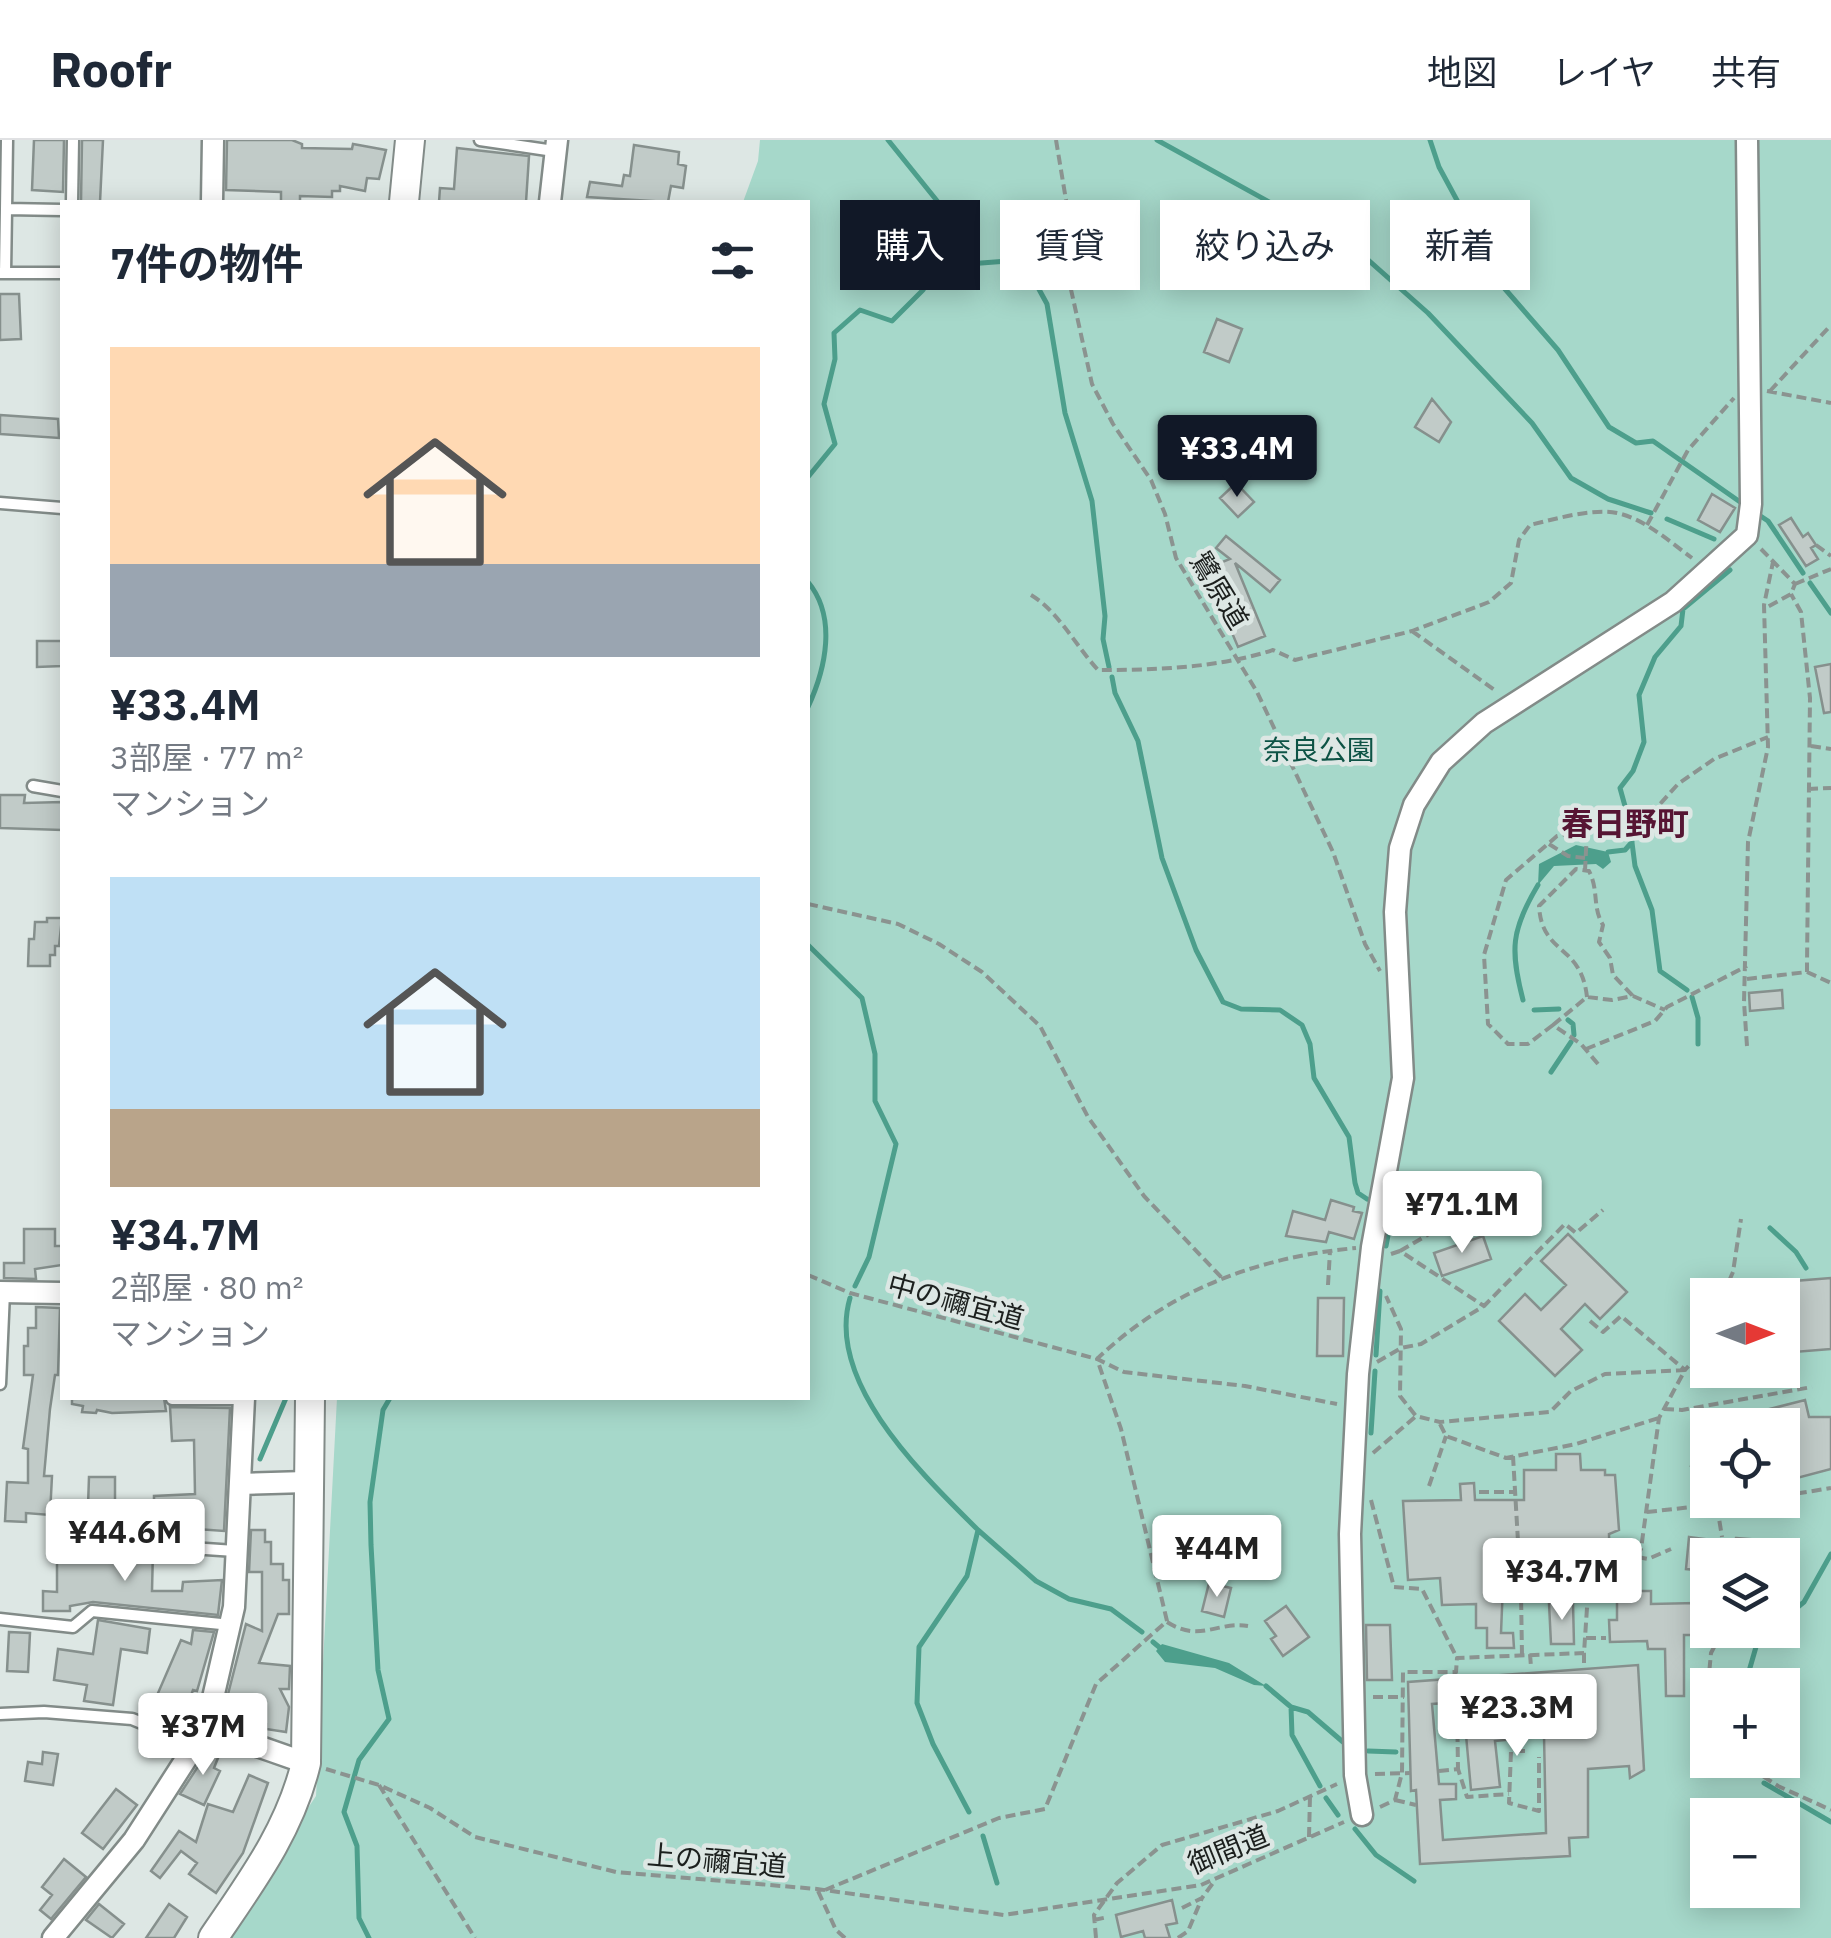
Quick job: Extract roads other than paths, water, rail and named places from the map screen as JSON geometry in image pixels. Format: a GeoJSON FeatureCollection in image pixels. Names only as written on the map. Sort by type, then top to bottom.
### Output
{"type":"FeatureCollection","features":[{"type":"Feature","properties":{"kind":"street"},"geometry":{"type":"LineString","coordinates":[[212,200],[213,140]]}},
{"type":"Feature","properties":{"kind":"street"},"geometry":{"type":"LineString","coordinates":[[404,200],[410,140]]}},
{"type":"Feature","properties":{"kind":"street"},"geometry":{"type":"LineString","coordinates":[[1362,1815],[1355,1776],[1350,1534],[1358,1374],[1371,1254],[1403,1078],[1395,912],[1400,848],[1414,805],[1441,762],[1512,703],[1673,602],[1748,535],[1751,509],[1747,140]]}},
{"type":"Feature","properties":{"kind":"street"},"geometry":{"type":"LineString","coordinates":[[550,200],[556,145]]}},
{"type":"Feature","properties":{"kind":"street"},"geometry":{"type":"LineString","coordinates":[[2,1292],[60,1292]]}},
{"type":"Feature","properties":{"kind":"street"},"geometry":{"type":"LineString","coordinates":[[53,1938],[134,1840],[201,1736],[231,1626],[244,1400]]}},
{"type":"Feature","properties":{"kind":"street"},"geometry":{"type":"LineString","coordinates":[[213,1938],[270,1854],[298,1796],[306,1764],[306,1482],[310,1400]]}},
{"type":"Feature","properties":{"kind":"street"},"geometry":{"type":"LineString","coordinates":[[240,1484],[306,1482]]}},
{"type":"Feature","properties":{"kind":"street"},"geometry":{"type":"LineString","coordinates":[[201,1736],[306,1764]]}},
{"type":"Feature","properties":{"kind":"lane"},"geometry":{"type":"LineString","coordinates":[[7,140],[2,273],[60,273]]}},
{"type":"Feature","properties":{"kind":"lane"},"geometry":{"type":"LineString","coordinates":[[72,200],[73,140]]}},
{"type":"Feature","properties":{"kind":"lane"},"geometry":{"type":"LineString","coordinates":[[480,140],[556,145]]}},
{"type":"Feature","properties":{"kind":"lane"},"geometry":{"type":"LineString","coordinates":[[6,209],[60,210]]}},
{"type":"Feature","properties":{"kind":"lane"},"geometry":{"type":"LineString","coordinates":[[0,503],[60,508]]}},
{"type":"Feature","properties":{"kind":"lane"},"geometry":{"type":"LineString","coordinates":[[33,786],[60,791]]}},
{"type":"Feature","properties":{"kind":"lane"},"geometry":{"type":"LineString","coordinates":[[0,1384],[2,1292]]}},
{"type":"Feature","properties":{"kind":"lane"},"geometry":{"type":"LineString","coordinates":[[90,1531],[190,1548],[235,1551]]}},
{"type":"Feature","properties":{"kind":"lane"},"geometry":{"type":"LineString","coordinates":[[0,1619],[73,1627],[92,1612],[231,1626]]}},
{"type":"Feature","properties":{"kind":"lane"},"geometry":{"type":"LineString","coordinates":[[0,1714],[44,1712],[132,1719],[201,1736]]}},
{"type":"Feature","properties":{"kind":"waterway"},"geometry":{"type":"LineString","coordinates":[[810,475],[835,444],[824,404],[835,359],[834,333],[860,310],[892,321],[923,290],[953,239],[942,207],[888,140]]}},
{"type":"Feature","properties":{"kind":"waterway"},"geometry":{"type":"LineString","coordinates":[[1157,140],[1358,251],[1428,313],[1532,423],[1571,478],[1608,499],[1651,513]]}},
{"type":"Feature","properties":{"kind":"waterway"},"geometry":{"type":"LineString","coordinates":[[1430,140],[1439,167],[1505,289],[1558,350],[1609,427],[1636,443],[1653,441],[1743,504]]}},
{"type":"Feature","properties":{"kind":"waterway"},"geometry":{"type":"LineString","coordinates":[[980,263],[1023,260],[1047,304],[1065,413],[1092,501],[1105,616],[1103,639],[1109,667]]}},
{"type":"Feature","properties":{"kind":"waterway"},"geometry":{"type":"LineString","coordinates":[[1756,513],[1768,521],[1803,573]]}},
{"type":"Feature","properties":{"kind":"waterway"},"geometry":{"type":"LineString","coordinates":[[1667,519],[1714,539]]}},
{"type":"Feature","properties":{"kind":"waterway"},"geometry":{"type":"LineString","coordinates":[[1628,817],[1620,788],[1633,771],[1644,742],[1639,695],[1655,657],[1681,626],[1683,609],[1730,570]]}},
{"type":"Feature","properties":{"kind":"waterway"},"geometry":{"type":"LineString","coordinates":[[1810,583],[1831,613]]}},
{"type":"Feature","properties":{"kind":"waterway"},"geometry":{"type":"LineString","coordinates":[[810,585],[823,611],[826,643],[810,702]]}},
{"type":"Feature","properties":{"kind":"waterway"},"geometry":{"type":"LineString","coordinates":[[1112,677],[1115,693],[1138,741],[1162,858],[1196,950],[1223,1002],[1241,1009],[1280,1010],[1302,1025],[1310,1044],[1314,1078],[1349,1137],[1355,1183],[1358,1193],[1367,1199]]}},
{"type":"Feature","properties":{"kind":"waterway"},"geometry":{"type":"LineString","coordinates":[[1630,827],[1635,866],[1652,910],[1660,971],[1687,990]]}},
{"type":"Feature","properties":{"kind":"waterway"},"geometry":{"type":"LineString","coordinates":[[1608,852],[1625,850],[1632,842]]}},
{"type":"Feature","properties":{"kind":"waterway"},"geometry":{"type":"LineString","coordinates":[[1523,1000],[1515,941],[1522,915],[1538,885]]}},
{"type":"Feature","properties":{"kind":"waterway"},"geometry":{"type":"LineString","coordinates":[[810,947],[862,998],[875,1054],[875,1101],[896,1144],[869,1257],[855,1286]]}},
{"type":"Feature","properties":{"kind":"waterway"},"geometry":{"type":"LineString","coordinates":[[1692,997],[1698,1018],[1698,1044]]}},
{"type":"Feature","properties":{"kind":"waterway"},"geometry":{"type":"LineString","coordinates":[[1534,1010],[1559,1009]]}},
{"type":"Feature","properties":{"kind":"waterway"},"geometry":{"type":"LineString","coordinates":[[1568,1020],[1573,1024],[1574,1035]]}},
{"type":"Feature","properties":{"kind":"waterway"},"geometry":{"type":"LineString","coordinates":[[1551,1072],[1571,1042]]}},
{"type":"Feature","properties":{"kind":"waterway"},"geometry":{"type":"LineString","coordinates":[[1386,1246],[1392,1214]]}},
{"type":"Feature","properties":{"kind":"waterway"},"geometry":{"type":"LineString","coordinates":[[1770,1228],[1796,1252],[1806,1268]]}},
{"type":"Feature","properties":{"kind":"waterway"},"geometry":{"type":"LineString","coordinates":[[1376,1355],[1380,1291]]}},
{"type":"Feature","properties":{"kind":"waterway"},"geometry":{"type":"LineString","coordinates":[[850,1298],[846,1330],[852,1363],[865,1395],[907,1455],[978,1530],[967,1576],[919,1647],[917,1703],[933,1744],[969,1812]]}},
{"type":"Feature","properties":{"kind":"waterway"},"geometry":{"type":"LineString","coordinates":[[1371,1433],[1375,1371]]}},
{"type":"Feature","properties":{"kind":"waterway"},"geometry":{"type":"LineString","coordinates":[[260,1459],[285,1400]]}},
{"type":"Feature","properties":{"kind":"waterway"},"geometry":{"type":"LineString","coordinates":[[369,1938],[359,1918],[357,1846],[344,1812],[359,1760],[389,1719],[378,1670],[370,1502],[383,1410],[389,1400]]}},
{"type":"Feature","properties":{"kind":"waterway"},"geometry":{"type":"LineString","coordinates":[[978,1530],[1036,1581],[1069,1599],[1111,1609],[1142,1632]]}},
{"type":"Feature","properties":{"kind":"waterway"},"geometry":{"type":"LineString","coordinates":[[1800,1605],[1831,1554]]}},
{"type":"Feature","properties":{"kind":"waterway"},"geometry":{"type":"LineString","coordinates":[[1153,1642],[1159,1647]]}},
{"type":"Feature","properties":{"kind":"waterway"},"geometry":{"type":"LineString","coordinates":[[1750,1668],[1756,1648]]}},
{"type":"Feature","properties":{"kind":"waterway"},"geometry":{"type":"LineString","coordinates":[[1266,1686],[1291,1707],[1308,1712],[1343,1742]]}},
{"type":"Feature","properties":{"kind":"waterway"},"geometry":{"type":"LineString","coordinates":[[1291,1707],[1292,1735],[1320,1786]]}},
{"type":"Feature","properties":{"kind":"waterway"},"geometry":{"type":"LineString","coordinates":[[1368,1751],[1396,1752]]}},
{"type":"Feature","properties":{"kind":"waterway"},"geometry":{"type":"LineString","coordinates":[[1764,1783],[1831,1822]]}},
{"type":"Feature","properties":{"kind":"waterway"},"geometry":{"type":"LineString","coordinates":[[1326,1798],[1338,1815]]}},
{"type":"Feature","properties":{"kind":"waterway"},"geometry":{"type":"LineString","coordinates":[[1355,1829],[1376,1855],[1414,1881]]}},
{"type":"Feature","properties":{"kind":"waterway"},"geometry":{"type":"LineString","coordinates":[[983,1836],[997,1883]]}},
{"type":"Feature","properties":{"kind":"district","name":"春日野町"},"geometry":{"type":"Point","coordinates":[1625,823]}},
{"type":"Feature","properties":{"kind":"park label","name":"奈良公園"},"geometry":{"type":"Point","coordinates":[1319,749]}}]}
